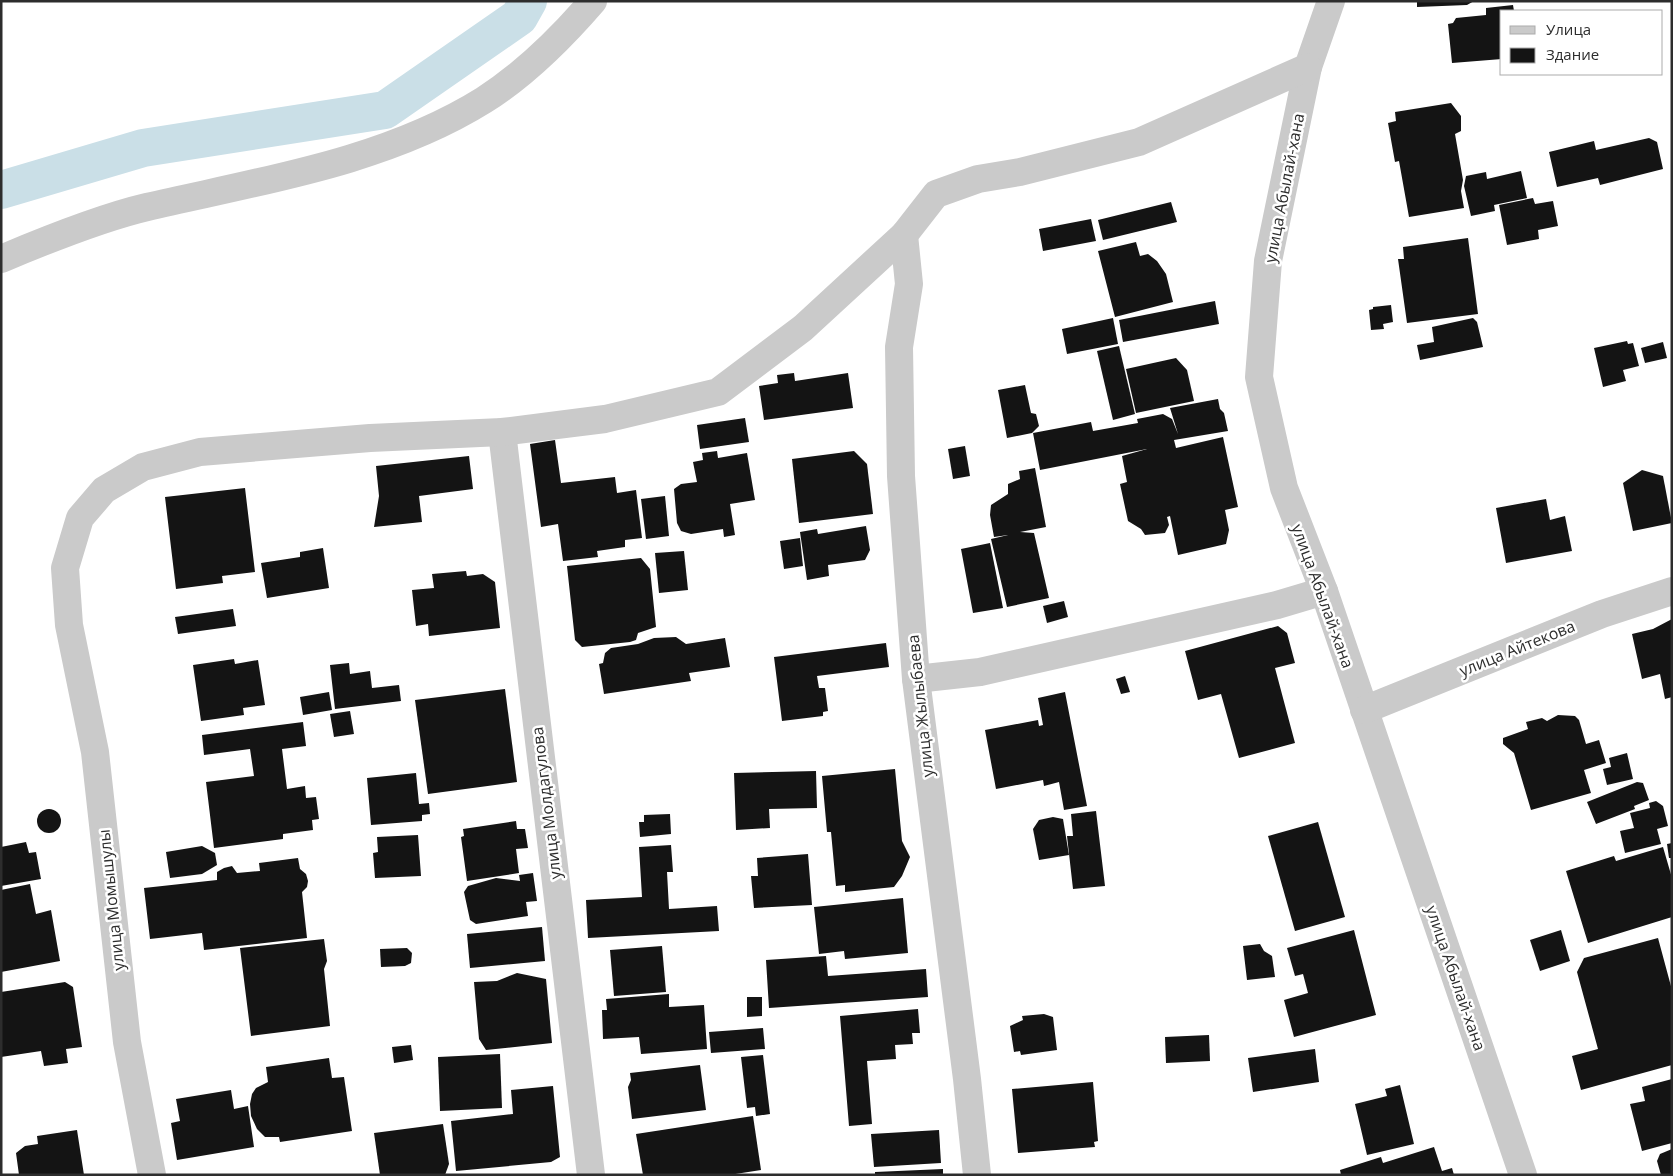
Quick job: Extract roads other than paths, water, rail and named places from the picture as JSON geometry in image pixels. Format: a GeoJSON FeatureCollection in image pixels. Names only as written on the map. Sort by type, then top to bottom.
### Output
{"type":"FeatureCollection","features":[{"type":"Feature","properties":{"kind":"street"},"geometry":{"type":"LineString","coordinates":[[1,259],[44,241],[146,208],[227,191],[324,165],[436,127],[485,99],[532,63],[594,1]]}},
{"type":"Feature","properties":{"kind":"street","name":"улица Абылай-хана"},"geometry":{"type":"LineString","coordinates":[[1331,1],[1308,67],[1268,261],[1259,377],[1284,488],[1324,591],[1523,1175]]}},
{"type":"Feature","properties":{"kind":"street","name":"улица Момышулы"},"geometry":{"type":"LineString","coordinates":[[152,1175],[127,1042],[95,752],[69,625],[65,568],[80,518],[104,490],[143,467],[200,452],[370,438],[502,432],[604,419],[718,392],[803,328],[904,235],[936,194],[978,179],[1020,172],[1139,142],[1308,67]]}},
{"type":"Feature","properties":{"kind":"street","name":"улица Жылыбаева"},"geometry":{"type":"LineString","coordinates":[[904,235],[909,284],[899,347],[901,476],[916,679],[967,1079],[977,1175]]}},
{"type":"Feature","properties":{"kind":"street","name":"улица Молдагулова"},"geometry":{"type":"LineString","coordinates":[[502,432],[591,1175]]}},
{"type":"Feature","properties":{"kind":"street"},"geometry":{"type":"LineString","coordinates":[[916,679],[980,672],[1277,605],[1324,591]]}},
{"type":"Feature","properties":{"kind":"street","name":"улица Айтекова"},"geometry":{"type":"LineString","coordinates":[[1364,710],[1602,614],[1672,591]]}},
{"type":"Feature","properties":{"kind":"waterway"},"geometry":{"type":"LineString","coordinates":[[1,190],[143,148],[385,110],[519,17],[528,1]]}}]}
